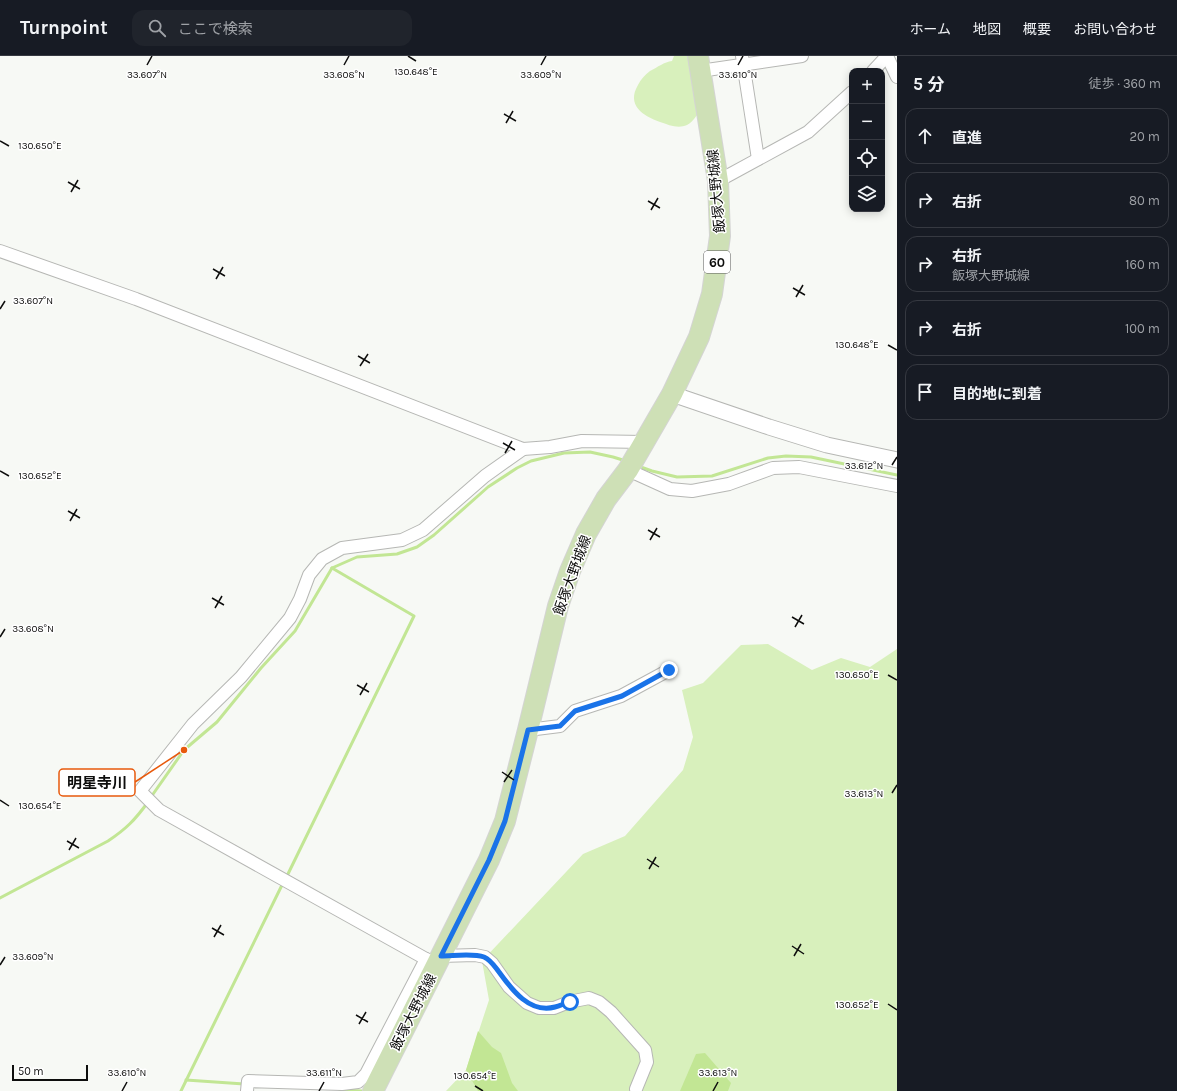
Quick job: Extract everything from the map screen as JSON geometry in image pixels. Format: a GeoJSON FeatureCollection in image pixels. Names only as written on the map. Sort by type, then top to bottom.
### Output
{"type":"FeatureCollection","features":[{"type":"Feature","properties":{"kind":"main road","name":"飯塚大野城線"},"geometry":{"type":"LineString","coordinates":[[373,1091],[435,960],[489,860],[505,821],[558,606],[570,571],[586,534],[606,499],[637,455],[672,394],[699,337],[712,294],[720,236],[718,181],[699,64]]}},
{"type":"Feature","properties":{"kind":"street"},"geometry":{"type":"LineString","coordinates":[[699,64],[802,56]]}},
{"type":"Feature","properties":{"kind":"street"},"geometry":{"type":"LineString","coordinates":[[876,68],[887,56],[897,77]]}},
{"type":"Feature","properties":{"kind":"street"},"geometry":{"type":"LineString","coordinates":[[743,60],[758,159]]}},
{"type":"Feature","properties":{"kind":"street"},"geometry":{"type":"LineString","coordinates":[[718,181],[808,132],[849,95]]}},
{"type":"Feature","properties":{"kind":"street"},"geometry":{"type":"LineString","coordinates":[[0,251],[136,299],[523,449],[582,441],[637,455],[670,489],[692,492],[729,484],[773,468],[798,467],[897,486]]}},
{"type":"Feature","properties":{"kind":"street"},"geometry":{"type":"LineString","coordinates":[[672,394],[827,445],[897,460]]}},
{"type":"Feature","properties":{"kind":"street"},"geometry":{"type":"LineString","coordinates":[[523,449],[485,476],[423,530],[402,540],[342,548],[322,558],[309,575],[300,599],[290,618],[241,677],[193,724],[140,791],[159,810],[435,960],[475,955],[485,957],[492,963],[510,987],[527,1003],[539,1008],[554,1008],[570,1002],[589,998],[599,1002],[611,1012],[645,1050],[647,1062],[636,1089]]}},
{"type":"Feature","properties":{"kind":"street"},"geometry":{"type":"LineString","coordinates":[[528,730],[560,726],[575,711],[622,696],[669,670]]}},
{"type":"Feature","properties":{"kind":"street"},"geometry":{"type":"LineString","coordinates":[[247,1091],[248,1081],[342,1084],[358,1082],[366,1074],[435,960]]}},
{"type":"Feature","properties":{"kind":"shaded area"},"geometry":{"type":"Polygon","coordinates":[[[674,56],[690,56],[700,111],[693,121],[680,127],[654,120],[642,113],[635,104],[634,98],[640,81],[650,71],[666,62],[672,61],[674,56]]]}},
{"type":"Feature","properties":{"kind":"shaded area"},"geometry":{"type":"Polygon","coordinates":[[[768,644],[812,670],[841,658],[870,667],[897,649],[897,1091],[446,1091],[466,1070],[489,1000],[482,961],[583,854],[625,836],[683,770],[693,737],[682,690],[703,683],[741,645],[768,644]]]}},
{"type":"Feature","properties":{"kind":"shaded area"},"geometry":{"type":"Polygon","coordinates":[[[478,1031],[492,1047],[501,1053],[512,1083],[518,1091],[478,1091],[466,1070],[478,1031]]]}},
{"type":"Feature","properties":{"kind":"shaded area"},"geometry":{"type":"Polygon","coordinates":[[[705,1053],[731,1083],[728,1091],[680,1091],[696,1054],[705,1053]]]}},
{"type":"Feature","properties":{"kind":"waterway"},"geometry":{"type":"LineString","coordinates":[[332,568],[357,557],[397,554],[417,547],[434,535],[488,487],[517,468],[531,461],[564,453],[590,452],[626,461]]}},
{"type":"Feature","properties":{"kind":"waterway"},"geometry":{"type":"LineString","coordinates":[[638,466],[677,477],[712,476],[768,458],[786,456],[811,457],[897,475]]}},
{"type":"Feature","properties":{"kind":"waterway"},"geometry":{"type":"LineString","coordinates":[[151,797],[184,750],[217,722],[261,668],[295,631],[332,568]]}},
{"type":"Feature","properties":{"kind":"waterway"},"geometry":{"type":"LineString","coordinates":[[286,878],[414,616],[332,568]]}},
{"type":"Feature","properties":{"kind":"waterway"},"geometry":{"type":"LineString","coordinates":[[0,898],[108,841],[130,824],[148,802]]}},
{"type":"Feature","properties":{"kind":"waterway"},"geometry":{"type":"LineString","coordinates":[[181,1091],[283,883]]}},
{"type":"Feature","properties":{"kind":"waterway"},"geometry":{"type":"LineString","coordinates":[[186,1080],[244,1084]]}},
{"type":"Feature","properties":{"kind":"waterway"},"geometry":{"type":"LineString","coordinates":[[340,1090],[362,1091]]}},
{"type":"Feature","properties":{"kind":"place","name":"明星寺川"},"geometry":{"type":"Point","coordinates":[184,750]}},
{"type":"Feature","properties":{"kind":"route"},"geometry":{"type":"LineString","coordinates":[[570,1002],[554,1008],[539,1008],[527,1003],[510,987],[492,963],[485,957],[475,955],[441,956],[489,860],[505,821],[528,730],[560,726],[575,711],[622,696],[669,670]]}}]}
